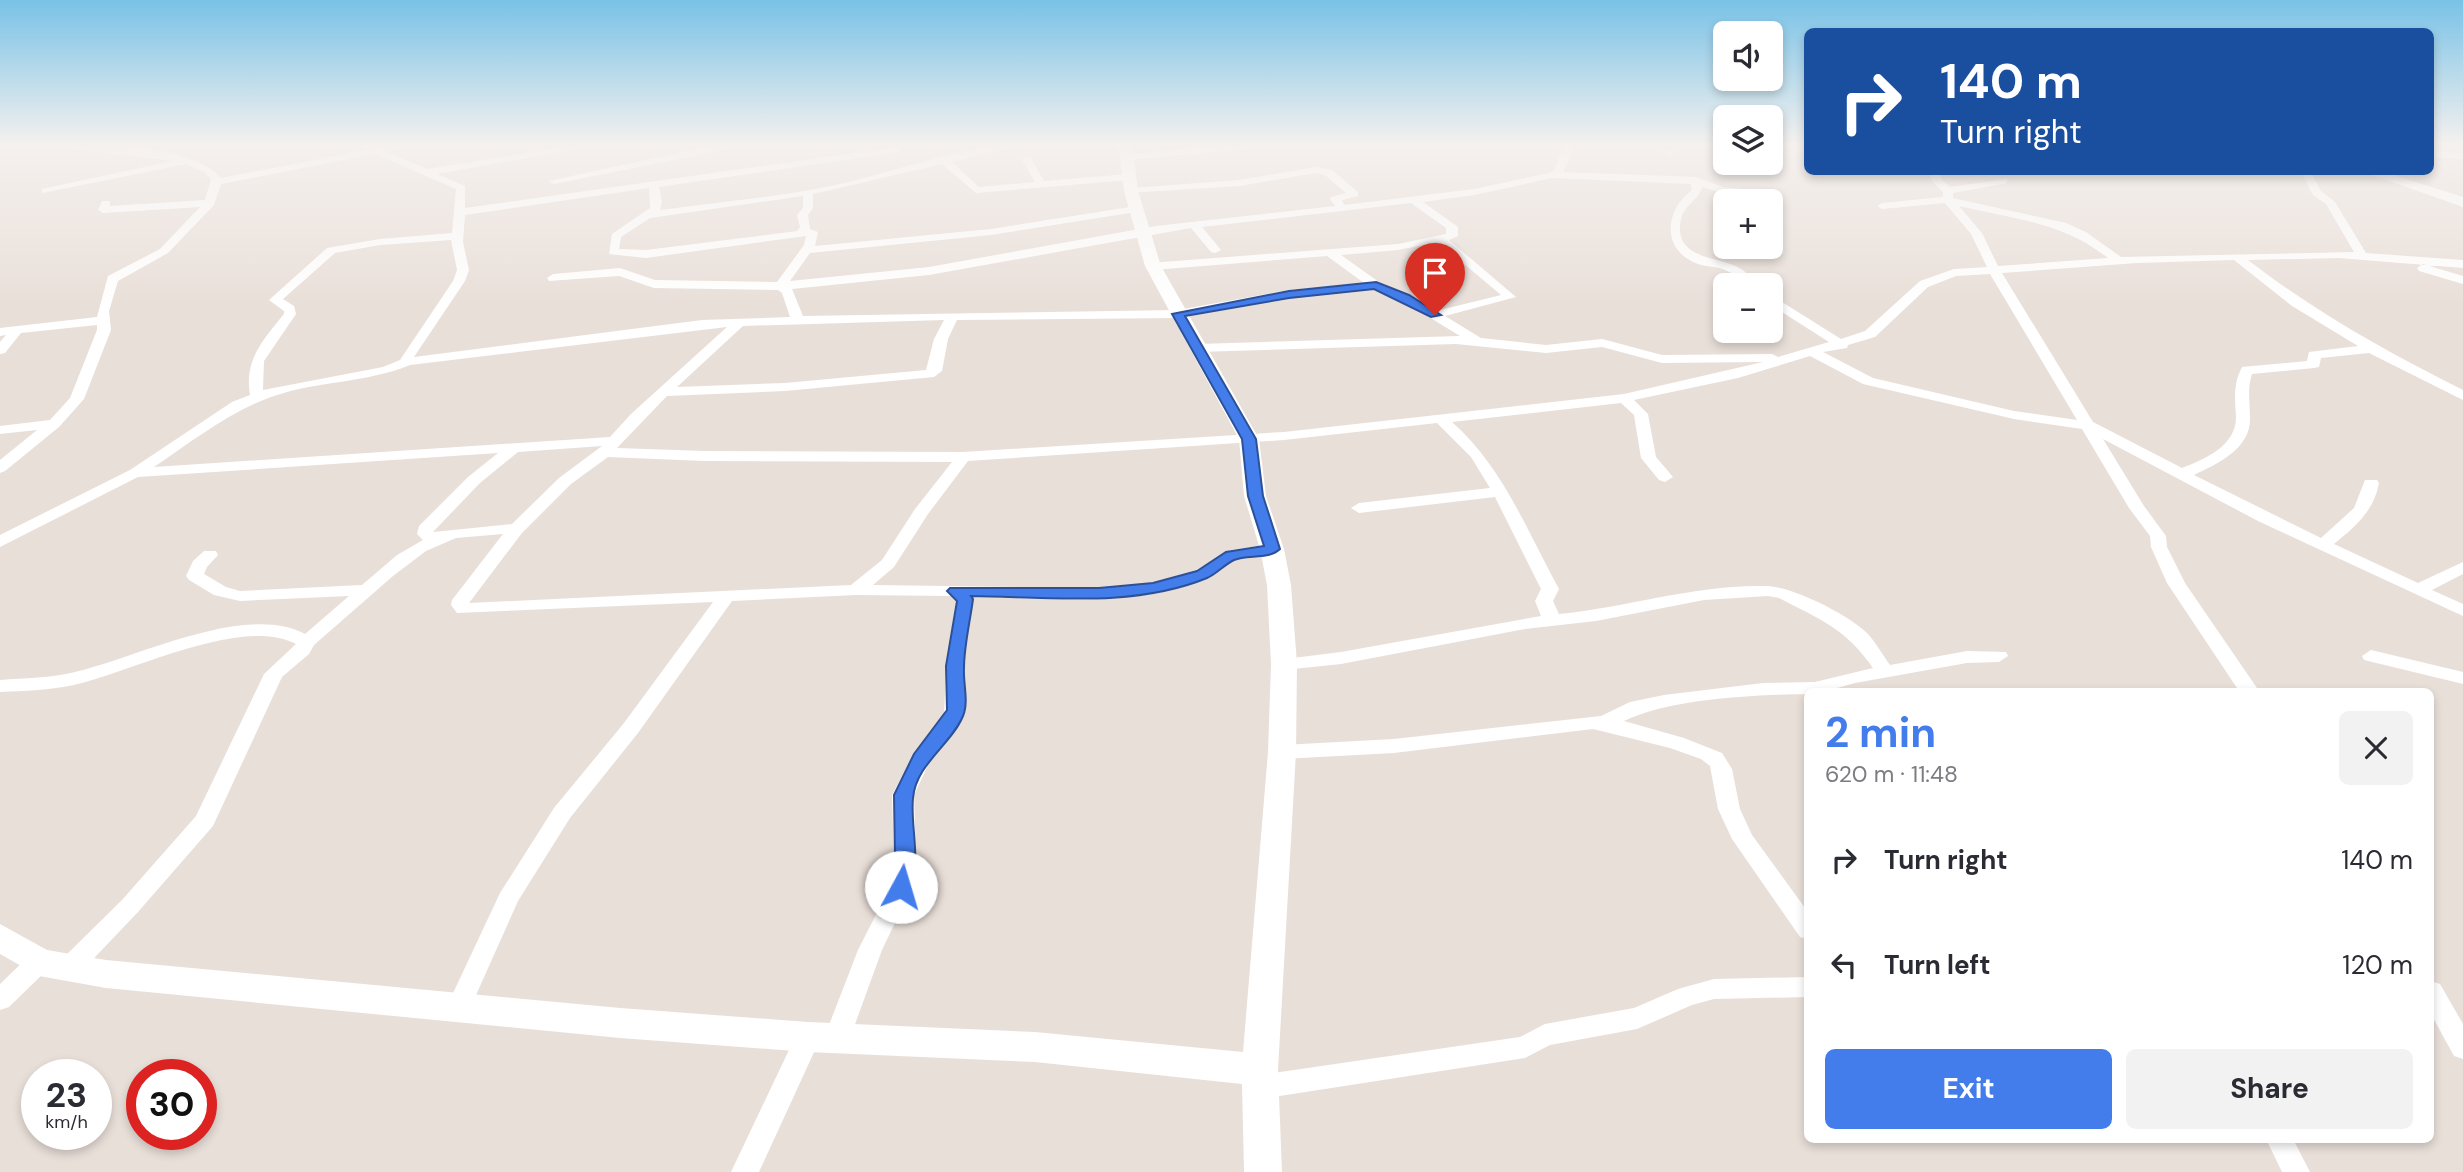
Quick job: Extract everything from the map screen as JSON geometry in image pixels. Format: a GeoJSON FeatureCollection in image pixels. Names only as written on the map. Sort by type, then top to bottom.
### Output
{"type":"FeatureCollection","features":[{"type":"Feature","properties":{"kind":"street"},"geometry":{"type":"LineString","coordinates":[[0,468],[54,424],[82,389],[104,330],[103,320],[112,279],[163,252],[210,203],[212,198]]}},
{"type":"Feature","properties":{"kind":"street"},"geometry":{"type":"LineString","coordinates":[[408,361],[406,359],[459,281],[462,260],[457,236],[461,198]]}},
{"type":"Feature","properties":{"kind":"street"},"geometry":{"type":"LineString","coordinates":[[460,212],[566,198]]}},
{"type":"Feature","properties":{"kind":"street"},"geometry":{"type":"LineString","coordinates":[[651,215],[657,202],[656,198]]}},
{"type":"Feature","properties":{"kind":"street"},"geometry":{"type":"LineString","coordinates":[[775,198],[651,215],[616,236],[613,252],[646,254],[802,232],[813,234],[806,250],[781,286]]}},
{"type":"Feature","properties":{"kind":"street"},"geometry":{"type":"LineString","coordinates":[[802,232],[806,227],[803,215],[808,208],[808,198]]}},
{"type":"Feature","properties":{"kind":"street"},"geometry":{"type":"LineString","coordinates":[[806,250],[991,232],[1094,198]]}},
{"type":"Feature","properties":{"kind":"street"},"geometry":{"type":"LineString","coordinates":[[553,278],[620,272],[654,284],[781,286],[950,268],[1104,198]]}},
{"type":"Feature","properties":{"kind":"street"},"geometry":{"type":"LineString","coordinates":[[1135,198],[1153,266],[1249,439],[1255,496],[1272,549],[1279,585],[1284,664],[1282,752],[1260,1078],[1263,1172]]}},
{"type":"Feature","properties":{"kind":"street"},"geometry":{"type":"LineString","coordinates":[[1152,198],[1194,225],[1215,250]]}},
{"type":"Feature","properties":{"kind":"street"},"geometry":{"type":"LineString","coordinates":[[1340,198],[1335,199],[1342,208]]}},
{"type":"Feature","properties":{"kind":"street"},"geometry":{"type":"LineString","coordinates":[[1194,225],[1426,198]]}},
{"type":"Feature","properties":{"kind":"street"},"geometry":{"type":"LineString","coordinates":[[1691,198],[1675,214],[1673,227],[1677,241],[1693,257],[1703,262],[1730,267],[1738,273]]}},
{"type":"Feature","properties":{"kind":"street"},"geometry":{"type":"LineString","coordinates":[[1882,206],[1932,198]]}},
{"type":"Feature","properties":{"kind":"street"},"geometry":{"type":"LineString","coordinates":[[1950,198],[1976,233],[1993,268],[2137,508],[2158,536],[2159,547],[2176,583],[2247,688]]}},
{"type":"Feature","properties":{"kind":"street"},"geometry":{"type":"LineString","coordinates":[[1958,198],[2064,225],[2096,242],[2118,260]]}},
{"type":"Feature","properties":{"kind":"street"},"geometry":{"type":"LineString","coordinates":[[2324,198],[2330,202],[2361,254]]}},
{"type":"Feature","properties":{"kind":"street"},"geometry":{"type":"LineString","coordinates":[[1153,266],[1252,256],[1398,247],[1452,236],[1452,227],[1413,200]]}},
{"type":"Feature","properties":{"kind":"street"},"geometry":{"type":"LineString","coordinates":[[106,203],[103,210],[210,203]]}},
{"type":"Feature","properties":{"kind":"street"},"geometry":{"type":"LineString","coordinates":[[257,396],[252,374],[256,361],[290,314],[290,309],[275,300],[322,255],[345,246],[457,236]]}},
{"type":"Feature","properties":{"kind":"street"},"geometry":{"type":"LineString","coordinates":[[1435,315],[1510,297],[1442,240]]}},
{"type":"Feature","properties":{"kind":"street"},"geometry":{"type":"LineString","coordinates":[[1200,261],[1203,256],[1215,250],[1233,248],[1252,256]]}},
{"type":"Feature","properties":{"kind":"street"},"geometry":{"type":"LineString","coordinates":[[1329,252],[1376,285],[1405,297],[1476,341]]}},
{"type":"Feature","properties":{"kind":"street"},"geometry":{"type":"LineString","coordinates":[[135,473],[515,447],[611,446],[704,456],[963,457],[1249,439],[1624,398],[1842,345],[1880,327],[1933,278],[1993,268],[2118,260],[2361,254],[2463,264]]}},
{"type":"Feature","properties":{"kind":"street"},"geometry":{"type":"LineString","coordinates":[[2237,257],[2296,303],[2371,349],[2463,396]]}},
{"type":"Feature","properties":{"kind":"street"},"geometry":{"type":"LineString","coordinates":[[2386,257],[2463,280]]}},
{"type":"Feature","properties":{"kind":"street"},"geometry":{"type":"LineString","coordinates":[[0,542],[135,473],[209,421],[257,396],[301,384],[386,370],[408,361],[674,327],[740,322],[953,316],[1178,314],[1289,294],[1376,285]]}},
{"type":"Feature","properties":{"kind":"street"},"geometry":{"type":"LineString","coordinates":[[781,286],[788,291],[798,321]]}},
{"type":"Feature","properties":{"kind":"street"},"geometry":{"type":"LineString","coordinates":[[1783,307],[1842,345]]}},
{"type":"Feature","properties":{"kind":"street"},"geometry":{"type":"LineString","coordinates":[[665,392],[785,387],[929,374],[935,371],[942,339],[953,316]]}},
{"type":"Feature","properties":{"kind":"street"},"geometry":{"type":"LineString","coordinates":[[0,332],[103,320]]}},
{"type":"Feature","properties":{"kind":"street"},"geometry":{"type":"LineString","coordinates":[[740,322],[636,417],[611,446],[565,481],[516,528],[461,600],[460,605],[463,608],[856,590],[1099,593],[1154,588],[1202,574],[1231,555],[1272,549]]}},
{"type":"Feature","properties":{"kind":"street"},"geometry":{"type":"LineString","coordinates":[[0,350],[17,330]]}},
{"type":"Feature","properties":{"kind":"street"},"geometry":{"type":"LineString","coordinates":[[1198,348],[1476,341],[1546,349],[1602,343],[1662,359],[1810,354],[1868,381],[2014,415],[2090,426],[2323,545],[2463,611]]}},
{"type":"Feature","properties":{"kind":"street"},"geometry":{"type":"LineString","coordinates":[[2182,474],[2209,462],[2236,440],[2244,421],[2239,404],[2247,370],[2314,364],[2314,355],[2371,349]]}},
{"type":"Feature","properties":{"kind":"street"},"geometry":{"type":"LineString","coordinates":[[1624,398],[1641,414],[1649,458],[1665,477]]}},
{"type":"Feature","properties":{"kind":"street"},"geometry":{"type":"LineString","coordinates":[[1439,417],[1481,459],[1511,508],[1519,530],[1550,589],[1544,601],[1552,620]]}},
{"type":"Feature","properties":{"kind":"street"},"geometry":{"type":"LineString","coordinates":[[0,430],[54,424]]}},
{"type":"Feature","properties":{"kind":"street"},"geometry":{"type":"LineString","coordinates":[[435,540],[425,534],[425,530],[474,480],[515,447]]}},
{"type":"Feature","properties":{"kind":"street"},"geometry":{"type":"LineString","coordinates":[[856,590],[888,563],[921,512],[963,457]]}},
{"type":"Feature","properties":{"kind":"street"},"geometry":{"type":"LineString","coordinates":[[2323,545],[2354,519],[2370,498],[2371,483]]}},
{"type":"Feature","properties":{"kind":"street"},"geometry":{"type":"LineString","coordinates":[[1359,508],[1499,492]]}},
{"type":"Feature","properties":{"kind":"street"},"geometry":{"type":"LineString","coordinates":[[4,993],[54,965],[199,829],[214,803],[274,674],[302,650],[306,642],[414,552],[435,540],[453,534],[516,528]]}},
{"type":"Feature","properties":{"kind":"street"},"geometry":{"type":"LineString","coordinates":[[210,555],[199,565],[195,576],[220,592],[240,596],[369,590]]}},
{"type":"Feature","properties":{"kind":"street"},"geometry":{"type":"LineString","coordinates":[[2419,590],[2463,567]]}},
{"type":"Feature","properties":{"kind":"street"},"geometry":{"type":"LineString","coordinates":[[745,1172],[823,1038],[901,887],[905,858],[903,795],[921,758],[953,719],[956,710],[955,666],[965,599],[956,591]]}},
{"type":"Feature","properties":{"kind":"street"},"geometry":{"type":"LineString","coordinates":[[1284,664],[1341,658],[1704,595],[1776,593],[1845,625],[1863,639],[1886,673]]}},
{"type":"Feature","properties":{"kind":"street"},"geometry":{"type":"LineString","coordinates":[[459,1006],[503,908],[562,813],[631,728],[725,598]]}},
{"type":"Feature","properties":{"kind":"street"},"geometry":{"type":"LineString","coordinates":[[0,686],[85,676],[214,636],[285,632],[300,636],[306,642]]}},
{"type":"Feature","properties":{"kind":"street"},"geometry":{"type":"LineString","coordinates":[[1815,688],[1967,657],[1999,656]]}},
{"type":"Feature","properties":{"kind":"street"},"geometry":{"type":"LineString","coordinates":[[2371,656],[2463,678]]}},
{"type":"Feature","properties":{"kind":"street"},"geometry":{"type":"LineString","coordinates":[[1606,722],[1637,707],[1664,701],[1763,689],[1804,688]]}},
{"type":"Feature","properties":{"kind":"street"},"geometry":{"type":"LineString","coordinates":[[1282,752],[1394,746],[1581,722],[1606,722],[1646,736],[1702,750],[1718,761],[1724,773],[1729,808],[1739,831],[1804,924]]}},
{"type":"Feature","properties":{"kind":"street"},"geometry":{"type":"LineString","coordinates":[[0,937],[54,965],[620,1023],[823,1038],[1035,1047],[1260,1078],[1525,1047],[1545,1035],[1637,1018],[1687,996],[1714,989],[1804,987]]}},
{"type":"Feature","properties":{"kind":"street"},"geometry":{"type":"LineString","coordinates":[[2434,996],[2463,1048]]}},
{"type":"Feature","properties":{"kind":"street"},"geometry":{"type":"LineString","coordinates":[[2281,1143],[2296,1172]]}},
{"type":"Feature","properties":{"kind":"route"},"geometry":{"type":"LineString","coordinates":[[901,887],[905,858],[903,795],[921,758],[953,719],[956,710],[955,666],[965,599],[956,591],[1099,593],[1154,588],[1202,574],[1231,555],[1272,549],[1255,496],[1249,439],[1178,314],[1289,294],[1312,294],[1376,285],[1405,297],[1435,315]]}}]}
